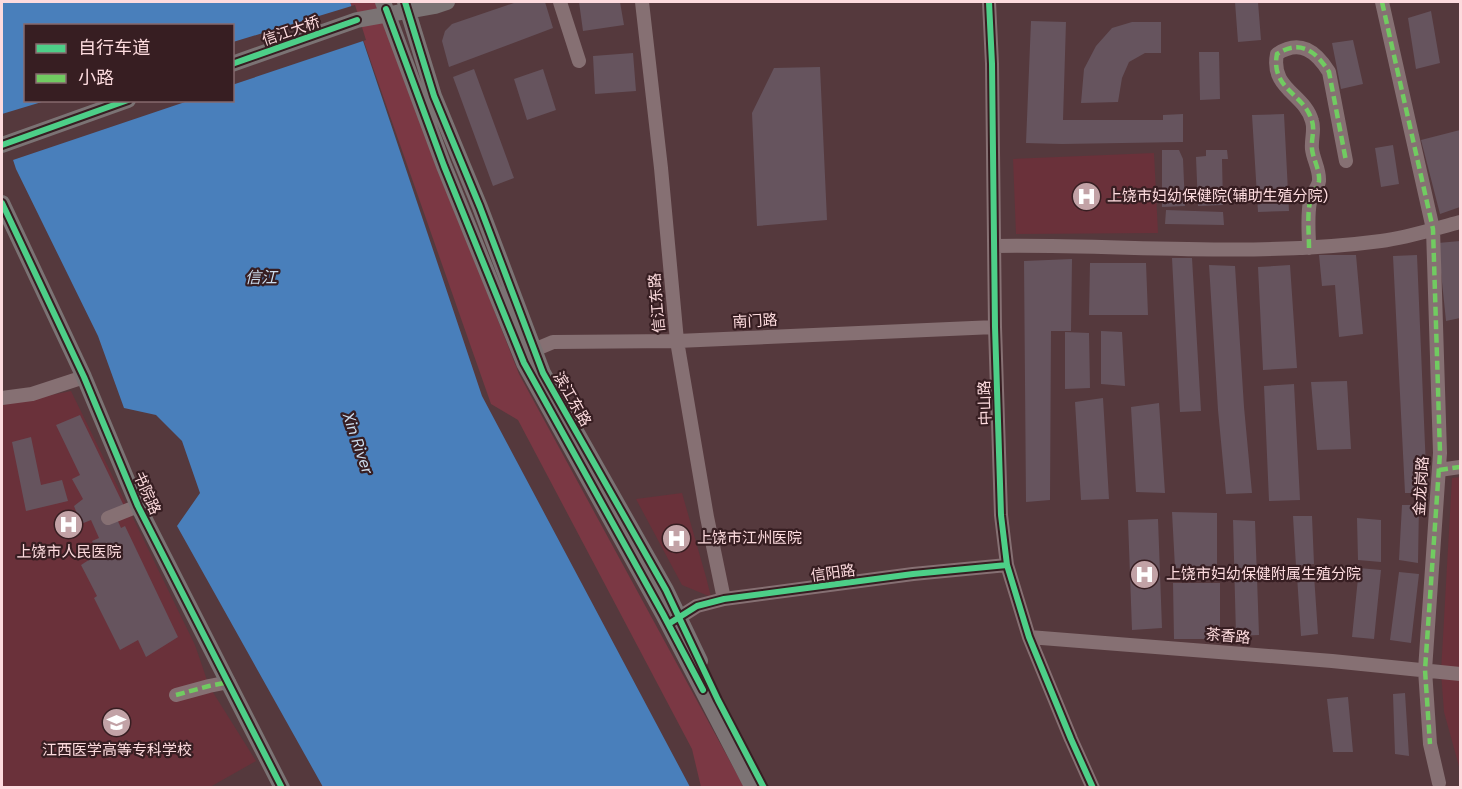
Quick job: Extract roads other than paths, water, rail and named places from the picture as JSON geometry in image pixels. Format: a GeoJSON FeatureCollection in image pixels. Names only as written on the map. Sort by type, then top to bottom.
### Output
{"type":"FeatureCollection","features":[{"type":"Feature","properties":{"kind":"main road","name":"信江大桥"},"geometry":{"type":"LineString","coordinates":[[234,63],[357,20],[385,6],[435,6],[447,2]]}},
{"type":"Feature","properties":{"kind":"main road","name":"滨江东路"},"geometry":{"type":"LineString","coordinates":[[406,5],[434,96],[480,207],[528,355]]}},
{"type":"Feature","properties":{"kind":"main road","name":"滨江东路"},"geometry":{"type":"LineString","coordinates":[[385,6],[444,166],[528,355],[543,374],[666,590],[673,621],[753,788]]}},
{"type":"Feature","properties":{"kind":"main road"},"geometry":{"type":"LineString","coordinates":[[2,145],[122,102]]}},
{"type":"Feature","properties":{"kind":"main road","name":"书院路"},"geometry":{"type":"LineString","coordinates":[[2,203],[84,377],[138,506],[282,788]]}},
{"type":"Feature","properties":{"kind":"main road","name":"滨江东路"},"geometry":{"type":"LineString","coordinates":[[673,621],[764,788]]}},
{"type":"Feature","properties":{"kind":"street"},"geometry":{"type":"LineString","coordinates":[[560,2],[579,62]]}},
{"type":"Feature","properties":{"kind":"street","name":"信江东路"},"geometry":{"type":"LineString","coordinates":[[642,2],[659,145],[677,341],[707,517],[724,599]]}},
{"type":"Feature","properties":{"kind":"street","name":"中山路"},"geometry":{"type":"LineString","coordinates":[[989,2],[992,64],[994,327],[1001,515],[1007,565],[1029,637],[1093,788]]}},
{"type":"Feature","properties":{"kind":"street","name":"金龙岗路"},"geometry":{"type":"LineString","coordinates":[[1382,2],[1433,229],[1440,442],[1425,670],[1430,744],[1439,783]]}},
{"type":"Feature","properties":{"kind":"street"},"geometry":{"type":"LineString","coordinates":[[1309,248],[1309,204],[1319,179],[1312,150],[1312,120],[1307,110],[1277,75],[1275,66],[1277,54],[1285,49],[1294,47],[1305,49],[1323,62],[1329,72],[1346,161]]}},
{"type":"Feature","properties":{"kind":"street"},"geometry":{"type":"LineString","coordinates":[[994,246],[1266,250],[1309,248],[1383,241],[1461,222]]}},
{"type":"Feature","properties":{"kind":"street","name":"南门路"},"geometry":{"type":"LineString","coordinates":[[528,355],[553,342],[677,341],[994,327]]}},
{"type":"Feature","properties":{"kind":"street"},"geometry":{"type":"LineString","coordinates":[[2,398],[32,394],[84,377]]}},
{"type":"Feature","properties":{"kind":"street"},"geometry":{"type":"LineString","coordinates":[[1439,470],[1461,467]]}},
{"type":"Feature","properties":{"kind":"street"},"geometry":{"type":"LineString","coordinates":[[108,518],[138,506]]}},
{"type":"Feature","properties":{"kind":"street","name":"信阳路"},"geometry":{"type":"LineString","coordinates":[[673,621],[698,606],[724,599],[913,574],[1007,565]]}},
{"type":"Feature","properties":{"kind":"street","name":"茶香路"},"geometry":{"type":"LineString","coordinates":[[1029,637],[1461,674]]}},
{"type":"Feature","properties":{"kind":"street"},"geometry":{"type":"LineString","coordinates":[[176,695],[229,682]]}},
{"type":"Feature","properties":{"kind":"water","name":"信江"},"geometry":{"type":"Polygon","coordinates":[[[2,2],[350,2],[482,396],[690,787],[323,787],[177,526],[200,493],[182,441],[156,415],[124,408],[98,336],[16,169],[2,126],[2,2]]]}},
{"type":"Feature","properties":{"kind":"place","name":"上饶市妇幼保健院(辅助生殖分院)"},"geometry":{"type":"Point","coordinates":[1086,196]}},
{"type":"Feature","properties":{"kind":"place","name":"上饶市人民医院"},"geometry":{"type":"Point","coordinates":[69,525]}},
{"type":"Feature","properties":{"kind":"place","name":"上饶市江州医院"},"geometry":{"type":"Point","coordinates":[676,538]}},
{"type":"Feature","properties":{"kind":"place","name":"上饶市妇幼保健附属生殖分院"},"geometry":{"type":"Point","coordinates":[1145,574]}},
{"type":"Feature","properties":{"kind":"place","name":"江西医学高等专科学校"},"geometry":{"type":"Point","coordinates":[117,723]}},
{"type":"Feature","properties":{"kind":"water label","name":"Xin River"},"geometry":{"type":"Point","coordinates":[358,443]}}]}
